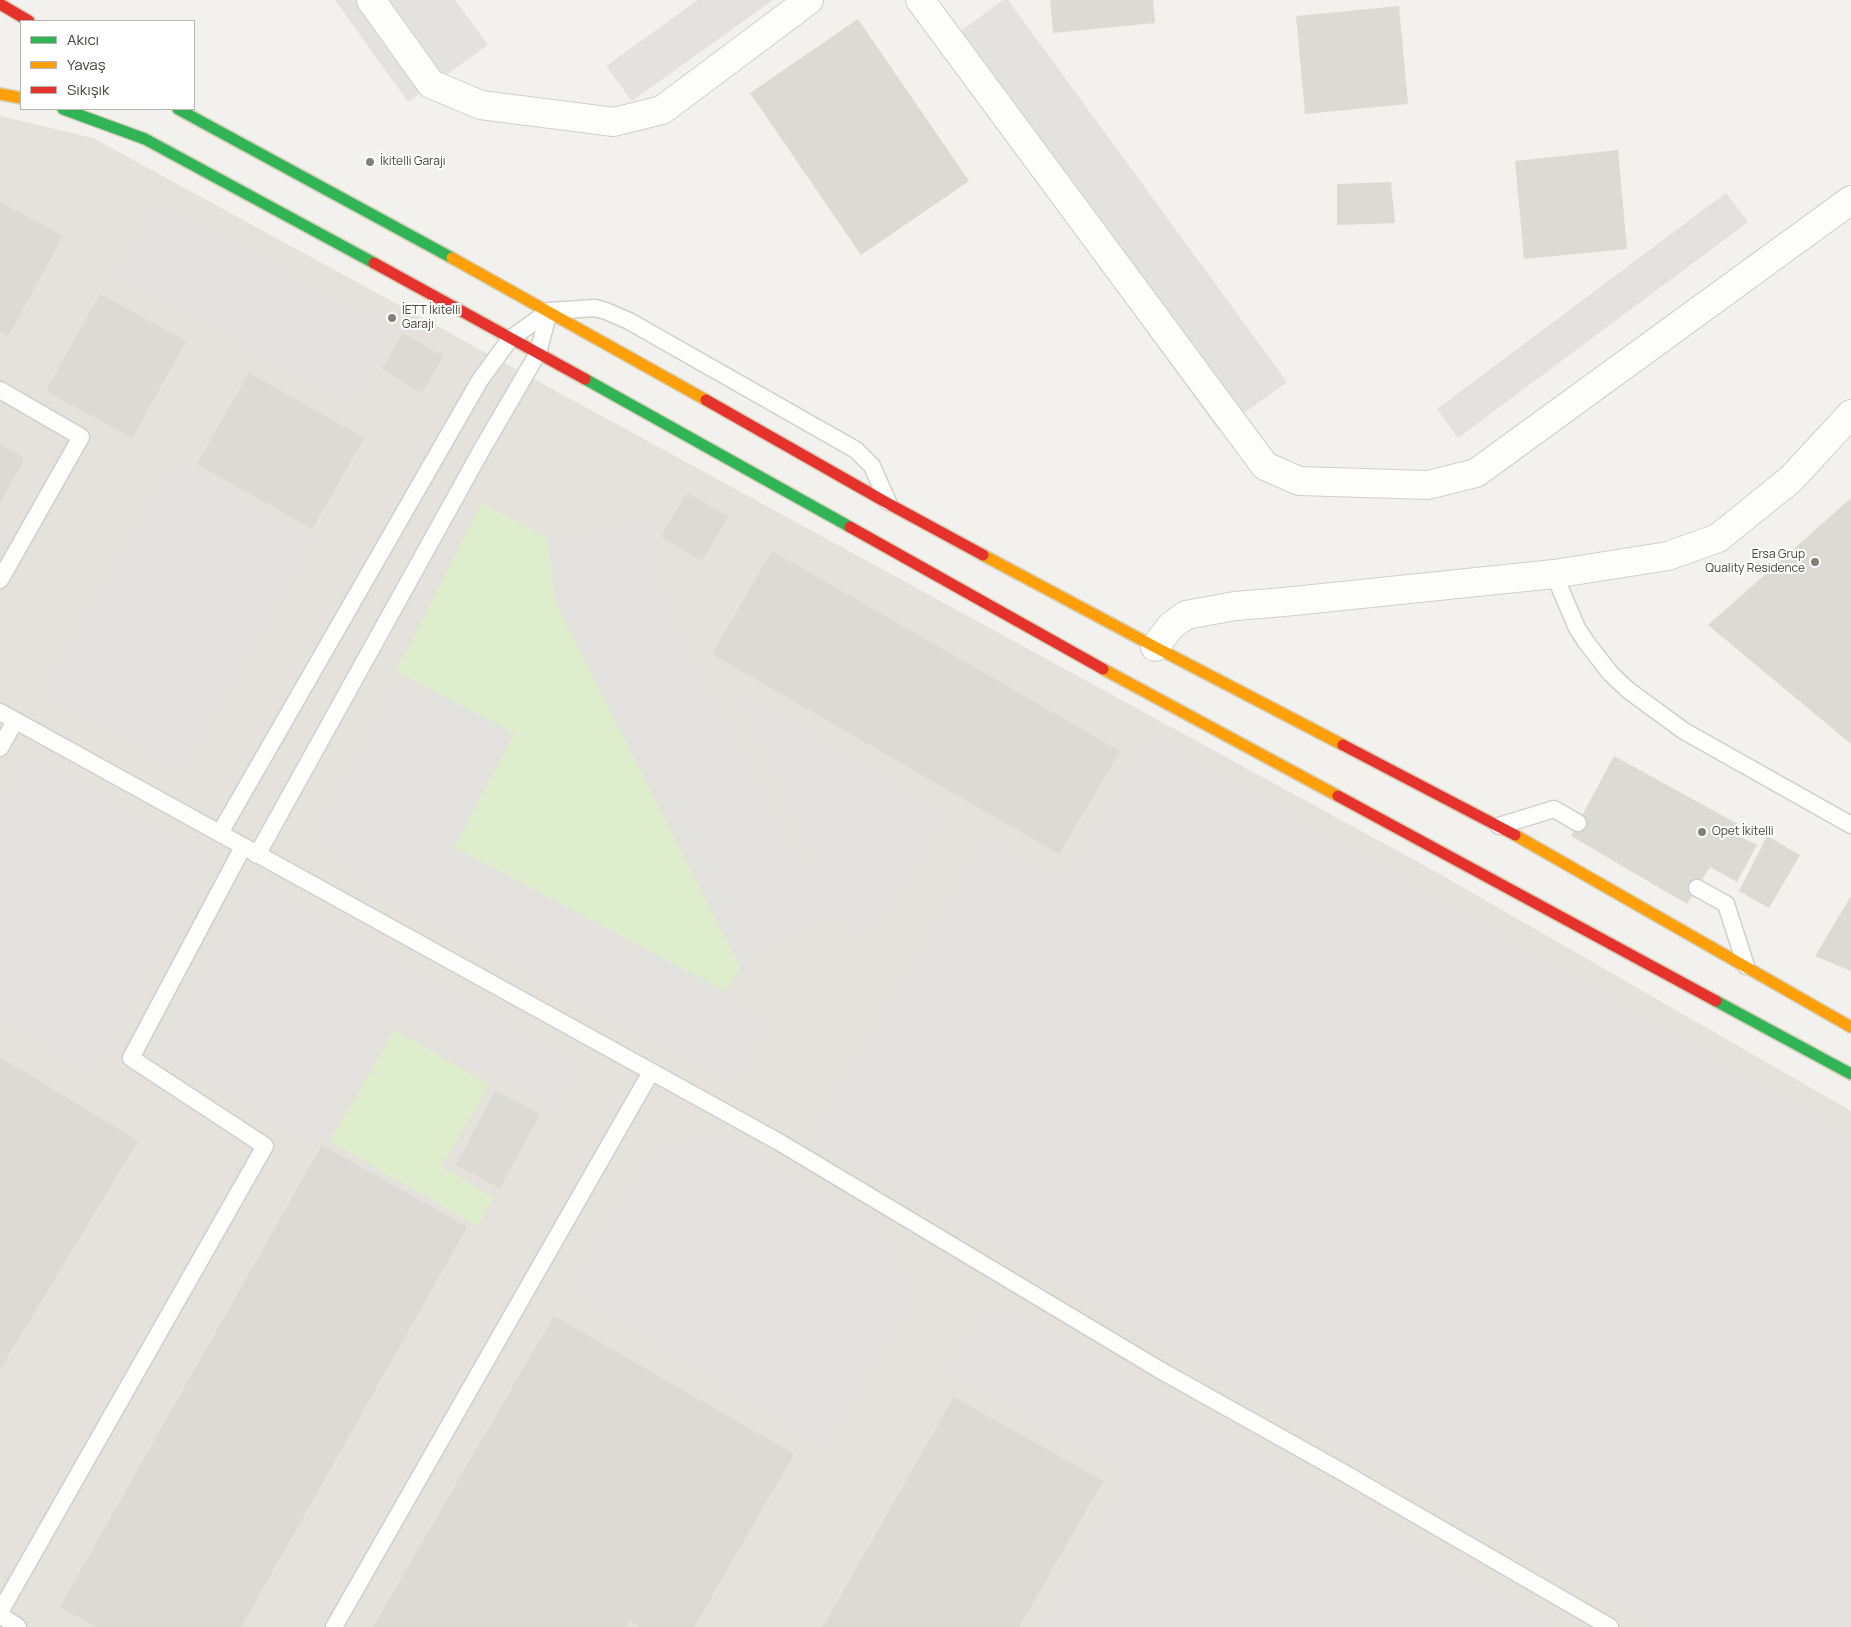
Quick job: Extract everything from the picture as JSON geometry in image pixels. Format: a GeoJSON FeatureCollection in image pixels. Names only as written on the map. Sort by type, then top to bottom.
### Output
{"type":"FeatureCollection","features":[{"type":"Feature","properties":{"kind":"main road"},"geometry":{"type":"LineString","coordinates":[[0,4],[27,20]]}},
{"type":"Feature","properties":{"kind":"main road"},"geometry":{"type":"LineString","coordinates":[[0,94],[20,98]]}},
{"type":"Feature","properties":{"kind":"main road"},"geometry":{"type":"LineString","coordinates":[[66,110],[145,139],[538,353],[1116,676],[1851,1074]]}},
{"type":"Feature","properties":{"kind":"main road"},"geometry":{"type":"LineString","coordinates":[[180,110],[548,311],[889,504],[1155,647],[1499,826],[1851,1027]]}},
{"type":"Feature","properties":{"kind":"street"},"geometry":{"type":"LineString","coordinates":[[371,0],[431,84],[481,105],[614,122],[662,110],[810,0]]}},
{"type":"Feature","properties":{"kind":"street"},"geometry":{"type":"LineString","coordinates":[[920,0],[1265,466],[1299,481],[1428,485],[1476,473],[1851,200]]}},
{"type":"Feature","properties":{"kind":"street"},"geometry":{"type":"LineString","coordinates":[[1155,647],[1171,626],[1186,615],[1235,606],[1554,574],[1668,556],[1718,538],[1791,480],[1851,414]]}},
{"type":"Feature","properties":{"kind":"lane"},"geometry":{"type":"LineString","coordinates":[[220,834],[480,380],[510,339],[548,311],[596,308],[629,321],[856,450],[872,466],[889,504]]}},
{"type":"Feature","properties":{"kind":"lane"},"geometry":{"type":"LineString","coordinates":[[18,1627],[0,1613],[265,1146],[131,1058],[538,353],[548,311]]}},
{"type":"Feature","properties":{"kind":"lane"},"geometry":{"type":"LineString","coordinates":[[0,390],[81,437],[0,580]]}},
{"type":"Feature","properties":{"kind":"lane"},"geometry":{"type":"LineString","coordinates":[[1554,574],[1577,628],[1611,674],[1628,690],[1684,731],[1851,825]]}},
{"type":"Feature","properties":{"kind":"lane"},"geometry":{"type":"LineString","coordinates":[[0,712],[778,1142],[1160,1370],[1344,1472],[1610,1627]]}},
{"type":"Feature","properties":{"kind":"lane"},"geometry":{"type":"LineString","coordinates":[[0,748],[15,721]]}},
{"type":"Feature","properties":{"kind":"lane"},"geometry":{"type":"LineString","coordinates":[[1499,826],[1554,809],[1578,823]]}},
{"type":"Feature","properties":{"kind":"lane"},"geometry":{"type":"LineString","coordinates":[[1697,888],[1726,904],[1746,966]]}},
{"type":"Feature","properties":{"kind":"lane"},"geometry":{"type":"LineString","coordinates":[[334,1627],[651,1072]]}},
{"type":"Feature","properties":{"kind":"shaded area"},"geometry":{"type":"Polygon","coordinates":[[[335,0],[455,0],[488,45],[408,102],[335,0]]]}},
{"type":"Feature","properties":{"kind":"shaded area"},"geometry":{"type":"Polygon","coordinates":[[[698,0],[773,0],[632,101],[606,66],[698,0]]]}},
{"type":"Feature","properties":{"kind":"shaded area"},"geometry":{"type":"Polygon","coordinates":[[[1003,0],[1008,0],[1287,382],[1219,431],[939,47],[1003,0]]]}},
{"type":"Feature","properties":{"kind":"shaded area","name":"İETT İkitelli Garajı"},"geometry":{"type":"Polygon","coordinates":[[[0,116],[93,138],[1438,873],[1851,1111],[1851,1627],[0,1627],[0,116]]]}},
{"type":"Feature","properties":{"kind":"shaded area"},"geometry":{"type":"Polygon","coordinates":[[[1726,193],[1748,222],[1458,438],[1437,409],[1726,193]]]}},
{"type":"Feature","properties":{"kind":"shaded area"},"geometry":{"type":"Polygon","coordinates":[[[152,196],[401,329],[357,411],[108,277],[152,196]]]}},
{"type":"Feature","properties":{"kind":"shaded area"},"geometry":{"type":"Polygon","coordinates":[[[170,454],[321,538],[185,779],[34,695],[170,454]]]}},
{"type":"Feature","properties":{"kind":"shaded area"},"geometry":{"type":"Polygon","coordinates":[[[657,514],[671,605],[823,894],[722,676],[953,814],[884,928],[848,945],[835,918],[740,967],[555,602],[547,538],[657,514]]]}},
{"type":"Feature","properties":{"kind":"shaded area"},"geometry":{"type":"Polygon","coordinates":[[[396,671],[514,733],[454,847],[776,1018],[738,1091],[368,895],[309,833],[396,671]]]}},
{"type":"Feature","properties":{"kind":"shaded area"},"geometry":{"type":"Polygon","coordinates":[[[1147,727],[1851,1132],[1851,1627],[1646,1627],[800,1141],[983,831],[1063,874],[1147,727]]]}},
{"type":"Feature","properties":{"kind":"shaded area"},"geometry":{"type":"Polygon","coordinates":[[[24,749],[220,855],[98,1079],[0,1026],[0,793],[24,749]]]}},
{"type":"Feature","properties":{"kind":"shaded area"},"geometry":{"type":"Polygon","coordinates":[[[253,872],[589,1065],[559,1116],[393,1021],[317,1151],[148,1053],[253,872]]]}},
{"type":"Feature","properties":{"kind":"shaded area"},"geometry":{"type":"Polygon","coordinates":[[[725,1132],[882,1222],[923,1297],[825,1455],[560,1289],[653,1142],[725,1132]]]}},
{"type":"Feature","properties":{"kind":"shaded area"},"geometry":{"type":"Polygon","coordinates":[[[998,1307],[1030,1312],[1563,1627],[1033,1627],[1123,1476],[939,1372],[973,1316],[998,1307]]]}},
{"type":"Feature","properties":{"kind":"green space"},"geometry":{"type":"Polygon","coordinates":[[[482,503],[547,538],[555,602],[740,967],[726,992],[454,847],[514,734],[396,671],[482,503]]]}},
{"type":"Feature","properties":{"kind":"green space"},"geometry":{"type":"Polygon","coordinates":[[[395,1030],[489,1085],[441,1167],[494,1198],[477,1226],[330,1141],[395,1030]]]}},
{"type":"Feature","properties":{"kind":"building"},"geometry":{"type":"Polygon","coordinates":[[[1050,0],[1153,0],[1155,23],[1053,33],[1050,0]]]}},
{"type":"Feature","properties":{"kind":"building"},"geometry":{"type":"Polygon","coordinates":[[[1399,6],[1408,104],[1305,114],[1296,16],[1399,6]]]}},
{"type":"Feature","properties":{"kind":"building"},"geometry":{"type":"Polygon","coordinates":[[[858,19],[969,181],[861,255],[750,93],[858,19]]]}},
{"type":"Feature","properties":{"kind":"building"},"geometry":{"type":"Polygon","coordinates":[[[1618,150],[1627,249],[1524,259],[1515,161],[1618,150]]]}},
{"type":"Feature","properties":{"kind":"building"},"geometry":{"type":"Polygon","coordinates":[[[1391,182],[1395,223],[1337,225],[1337,184],[1391,182]]]}},
{"type":"Feature","properties":{"kind":"building"},"geometry":{"type":"Polygon","coordinates":[[[0,202],[63,236],[8,336],[0,331],[0,202]]]}},
{"type":"Feature","properties":{"kind":"building"},"geometry":{"type":"Polygon","coordinates":[[[100,294],[186,341],[132,438],[46,391],[100,294]]]}},
{"type":"Feature","properties":{"kind":"building"},"geometry":{"type":"Polygon","coordinates":[[[403,333],[443,356],[422,393],[382,369],[403,333]]]}},
{"type":"Feature","properties":{"kind":"building"},"geometry":{"type":"Polygon","coordinates":[[[249,373],[364,438],[312,529],[197,464],[249,373]]]}},
{"type":"Feature","properties":{"kind":"building"},"geometry":{"type":"Polygon","coordinates":[[[0,444],[25,458],[0,503],[0,444]]]}},
{"type":"Feature","properties":{"kind":"building"},"geometry":{"type":"Polygon","coordinates":[[[687,493],[728,516],[702,561],[661,537],[687,493]]]}},
{"type":"Feature","properties":{"kind":"building","name":"Ersa Grup Quality Residence"},"geometry":{"type":"Polygon","coordinates":[[[1851,498],[1851,744],[1708,625],[1851,498]]]}},
{"type":"Feature","properties":{"kind":"building"},"geometry":{"type":"Polygon","coordinates":[[[772,551],[1120,751],[1059,854],[712,654],[772,551]]]}},
{"type":"Feature","properties":{"kind":"building"},"geometry":{"type":"Polygon","coordinates":[[[1614,756],[1738,824],[1731,832],[1757,845],[1737,882],[1710,867],[1687,904],[1571,836],[1614,756]]]}},
{"type":"Feature","properties":{"kind":"building"},"geometry":{"type":"Polygon","coordinates":[[[1767,836],[1800,855],[1769,908],[1739,891],[1767,836]]]}},
{"type":"Feature","properties":{"kind":"building"},"geometry":{"type":"Polygon","coordinates":[[[1851,896],[1851,971],[1815,956],[1851,896]]]}},
{"type":"Feature","properties":{"kind":"building"},"geometry":{"type":"Polygon","coordinates":[[[0,1057],[138,1141],[0,1369],[0,1057]]]}},
{"type":"Feature","properties":{"kind":"building"},"geometry":{"type":"Polygon","coordinates":[[[495,1091],[540,1114],[500,1188],[456,1165],[495,1091]]]}},
{"type":"Feature","properties":{"kind":"building"},"geometry":{"type":"Polygon","coordinates":[[[322,1145],[467,1227],[241,1627],[96,1627],[60,1607],[322,1145]]]}},
{"type":"Feature","properties":{"kind":"building"},"geometry":{"type":"Polygon","coordinates":[[[554,1316],[794,1454],[694,1627],[640,1627],[630,1621],[627,1627],[373,1627],[554,1316]]]}},
{"type":"Feature","properties":{"kind":"building"},"geometry":{"type":"Polygon","coordinates":[[[954,1397],[1103,1481],[1019,1627],[823,1627],[954,1397]]]}},
{"type":"Feature","properties":{"kind":"traffic: fast"},"geometry":{"type":"LineString","coordinates":[[66,110],[145,139],[374,263]]}},
{"type":"Feature","properties":{"kind":"traffic: fast"},"geometry":{"type":"LineString","coordinates":[[180,110],[452,258]]}},
{"type":"Feature","properties":{"kind":"traffic: fast"},"geometry":{"type":"LineString","coordinates":[[585,379],[850,527]]}},
{"type":"Feature","properties":{"kind":"traffic: fast"},"geometry":{"type":"LineString","coordinates":[[1716,1001],[1851,1074]]}},
{"type":"Feature","properties":{"kind":"traffic: slow"},"geometry":{"type":"LineString","coordinates":[[0,94],[20,98]]}},
{"type":"Feature","properties":{"kind":"traffic: slow"},"geometry":{"type":"LineString","coordinates":[[452,258],[706,400]]}},
{"type":"Feature","properties":{"kind":"traffic: slow"},"geometry":{"type":"LineString","coordinates":[[983,555],[1343,745]]}},
{"type":"Feature","properties":{"kind":"traffic: slow"},"geometry":{"type":"LineString","coordinates":[[1103,669],[1338,796]]}},
{"type":"Feature","properties":{"kind":"traffic: slow"},"geometry":{"type":"LineString","coordinates":[[1515,835],[1851,1027]]}},
{"type":"Feature","properties":{"kind":"traffic: jam"},"geometry":{"type":"LineString","coordinates":[[0,4],[27,20]]}},
{"type":"Feature","properties":{"kind":"traffic: jam"},"geometry":{"type":"LineString","coordinates":[[374,263],[585,379]]}},
{"type":"Feature","properties":{"kind":"traffic: jam"},"geometry":{"type":"LineString","coordinates":[[706,400],[983,555]]}},
{"type":"Feature","properties":{"kind":"traffic: jam"},"geometry":{"type":"LineString","coordinates":[[850,527],[1103,669]]}},
{"type":"Feature","properties":{"kind":"traffic: jam"},"geometry":{"type":"LineString","coordinates":[[1343,745],[1515,835]]}},
{"type":"Feature","properties":{"kind":"traffic: jam"},"geometry":{"type":"LineString","coordinates":[[1338,796],[1716,1001]]}},
{"type":"Feature","properties":{"kind":"place","name":"İkitelli Garajı"},"geometry":{"type":"Point","coordinates":[370,162]}},
{"type":"Feature","properties":{"kind":"place","name":"İETT İkitelli Garajı"},"geometry":{"type":"Point","coordinates":[392,318]}},
{"type":"Feature","properties":{"kind":"place","name":"Ersa Grup Quality Residence"},"geometry":{"type":"Point","coordinates":[1815,562]}},
{"type":"Feature","properties":{"kind":"place","name":"Opet İkitelli"},"geometry":{"type":"Point","coordinates":[1702,832]}}]}
